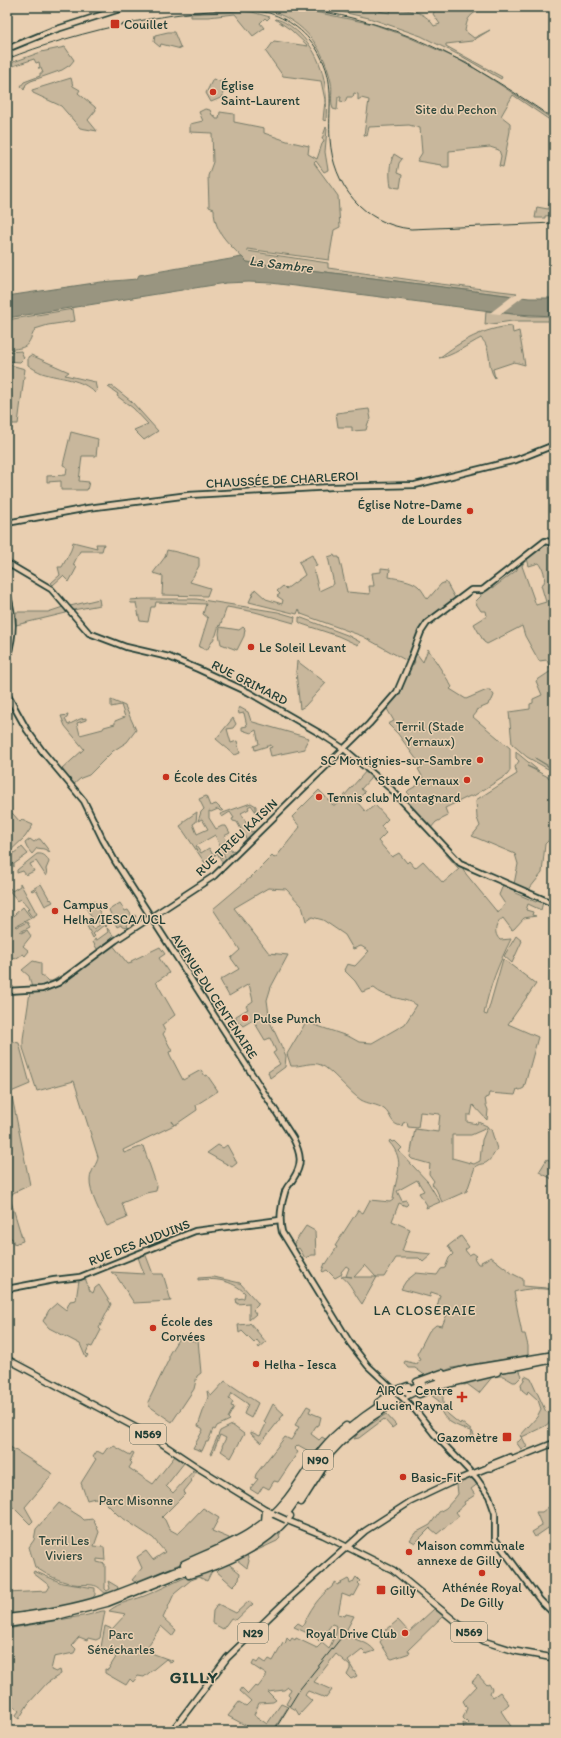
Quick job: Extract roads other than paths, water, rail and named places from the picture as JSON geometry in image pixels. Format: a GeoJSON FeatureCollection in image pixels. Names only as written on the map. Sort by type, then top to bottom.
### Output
{"type":"FeatureCollection","features":[{"type":"Feature","properties":{"kind":"highway"},"geometry":{"type":"LineString","coordinates":[[522,1360],[554,1350]]}},
{"type":"Feature","properties":{"kind":"highway","name":"N90"},"geometry":{"type":"LineString","coordinates":[[7,1624],[44,1619],[80,1611],[117,1600],[237,1551],[267,1532],[287,1513],[318,1468],[341,1442],[383,1409],[407,1395],[463,1374],[512,1364],[522,1360],[554,1355]]}},
{"type":"Feature","properties":{"kind":"highway","name":"N90"},"geometry":{"type":"LineString","coordinates":[[7,1618],[40,1614],[84,1604],[119,1593],[227,1551],[259,1533],[282,1512],[316,1463],[339,1437],[393,1397],[411,1388],[451,1373],[512,1364],[536,1363],[554,1359]]}},
{"type":"Feature","properties":{"kind":"highway"},"geometry":{"type":"LineString","coordinates":[[152,1580],[166,1572],[237,1541],[265,1521],[270,1512],[288,1498],[316,1456],[339,1431],[396,1392],[457,1368],[490,1362],[512,1364]]}},
{"type":"Feature","properties":{"kind":"highway"},"geometry":{"type":"LineString","coordinates":[[536,1363],[554,1363]]}},
{"type":"Feature","properties":{"kind":"highway"},"geometry":{"type":"LineString","coordinates":[[159,1584],[199,1572],[238,1556],[260,1544],[286,1520],[337,1450],[363,1428],[405,1400],[443,1385],[512,1364]]}},
{"type":"Feature","properties":{"kind":"main road"},"geometry":{"type":"LineString","coordinates":[[7,49],[51,31],[126,7]]}},
{"type":"Feature","properties":{"kind":"main road","name":"CHAUSSÉE DE CHARLEROI"},"geometry":{"type":"LineString","coordinates":[[7,523],[88,508],[189,495],[332,487],[415,485],[516,460],[553,447]]}},
{"type":"Feature","properties":{"kind":"main road","name":"RUE TRIEU KAISIN"},"geometry":{"type":"LineString","coordinates":[[7,991],[42,989],[54,985],[116,940],[152,918],[214,876],[369,724],[397,692],[406,673],[421,632],[428,623],[471,590],[482,590],[545,541],[554,542]]}},
{"type":"Feature","properties":{"kind":"main road","name":"RUE GRIMARD"},"geometry":{"type":"LineString","coordinates":[[7,563],[51,588],[89,633],[126,647],[169,657],[248,692],[296,718],[344,749],[391,789],[460,863],[554,904]]}},
{"type":"Feature","properties":{"kind":"main road"},"geometry":{"type":"LineString","coordinates":[[7,592],[14,623],[12,640],[7,658]]}},
{"type":"Feature","properties":{"kind":"main road","name":"AVENUE DU CENTENAIRE"},"geometry":{"type":"LineString","coordinates":[[7,694],[27,729],[43,752],[84,801],[109,852],[293,1138],[301,1161],[285,1192],[280,1220]]}},
{"type":"Feature","properties":{"kind":"main road"},"geometry":{"type":"LineString","coordinates":[[280,1220],[282,1232],[350,1343],[368,1366],[405,1400],[435,1435],[472,1474],[491,1501],[495,1513],[495,1539],[540,1600],[554,1614]]}},
{"type":"Feature","properties":{"kind":"main road","name":"RUE DES AUDUINS"},"geometry":{"type":"LineString","coordinates":[[7,1289],[54,1280],[80,1277],[195,1231],[280,1220]]}},
{"type":"Feature","properties":{"kind":"main road","name":"N569"},"geometry":{"type":"LineString","coordinates":[[7,1358],[146,1433],[197,1468],[270,1512],[318,1533],[393,1570],[456,1622],[483,1641],[515,1651],[554,1658]]}},
{"type":"Feature","properties":{"kind":"main road","name":"N29"},"geometry":{"type":"LineString","coordinates":[[487,1468],[490,1465],[554,1439]]}},
{"type":"Feature","properties":{"kind":"main road","name":"N29"},"geometry":{"type":"LineString","coordinates":[[172,1731],[227,1658],[286,1601],[365,1531],[410,1502],[450,1483],[554,1443]]}},
{"type":"Feature","properties":{"kind":"tram line"},"geometry":{"type":"LineString","coordinates":[[274,1731],[300,1689],[345,1633]]}},
{"type":"Feature","properties":{"kind":"railway"},"geometry":{"type":"LineString","coordinates":[[284,7],[323,12],[360,20],[427,44],[490,77],[554,119]]}},
{"type":"Feature","properties":{"kind":"railway"},"geometry":{"type":"LineString","coordinates":[[7,59],[66,39],[137,21],[209,11],[241,10],[269,13],[286,20],[300,30],[313,44],[322,59],[330,88],[330,139],[332,156],[337,172],[344,186],[365,210],[394,226],[411,229],[554,223]]}},
{"type":"Feature","properties":{"kind":"place","name":"Couillet"},"geometry":{"type":"Point","coordinates":[115,24]}},
{"type":"Feature","properties":{"kind":"place","name":"Église Saint-Laurent"},"geometry":{"type":"Point","coordinates":[213,92]}},
{"type":"Feature","properties":{"kind":"place","name":"Église Notre-Dame de Lourdes"},"geometry":{"type":"Point","coordinates":[470,511]}},
{"type":"Feature","properties":{"kind":"place","name":"Le Soleil Levant"},"geometry":{"type":"Point","coordinates":[251,647]}},
{"type":"Feature","properties":{"kind":"place","name":"SC Montignies-sur-Sambre"},"geometry":{"type":"Point","coordinates":[480,760]}},
{"type":"Feature","properties":{"kind":"place","name":"École des Cités"},"geometry":{"type":"Point","coordinates":[166,777]}},
{"type":"Feature","properties":{"kind":"place","name":"Stade Yernaux"},"geometry":{"type":"Point","coordinates":[467,780]}},
{"type":"Feature","properties":{"kind":"place","name":"Tennis club Montagnard"},"geometry":{"type":"Point","coordinates":[319,797]}},
{"type":"Feature","properties":{"kind":"place","name":"Campus Helha/IESCA/UCL"},"geometry":{"type":"Point","coordinates":[55,911]}},
{"type":"Feature","properties":{"kind":"place","name":"Pulse Punch"},"geometry":{"type":"Point","coordinates":[245,1018]}},
{"type":"Feature","properties":{"kind":"place","name":"École des Corvées"},"geometry":{"type":"Point","coordinates":[153,1328]}},
{"type":"Feature","properties":{"kind":"place","name":"Helha - Iesca"},"geometry":{"type":"Point","coordinates":[256,1364]}},
{"type":"Feature","properties":{"kind":"place","name":"AIRC - Centre Lucien Raynal"},"geometry":{"type":"Point","coordinates":[462,1397]}},
{"type":"Feature","properties":{"kind":"place","name":"Gazomètre"},"geometry":{"type":"Point","coordinates":[507,1437]}},
{"type":"Feature","properties":{"kind":"place","name":"Basic-Fit"},"geometry":{"type":"Point","coordinates":[403,1477]}},
{"type":"Feature","properties":{"kind":"place","name":"Maison communale annexe de Gilly"},"geometry":{"type":"Point","coordinates":[409,1552]}},
{"type":"Feature","properties":{"kind":"place","name":"Athénée Royal De Gilly"},"geometry":{"type":"Point","coordinates":[482,1573]}},
{"type":"Feature","properties":{"kind":"place","name":"Gilly"},"geometry":{"type":"Point","coordinates":[381,1590]}},
{"type":"Feature","properties":{"kind":"place","name":"Royal Drive Club"},"geometry":{"type":"Point","coordinates":[405,1633]}},
{"type":"Feature","properties":{"kind":"district","name":"LA CLOSERAIE"},"geometry":{"type":"Point","coordinates":[425,1310]}},
{"type":"Feature","properties":{"kind":"district","name":"GILLY"},"geometry":{"type":"Point","coordinates":[194,1677]}},
{"type":"Feature","properties":{"kind":"park label","name":"Site du Pechon"},"geometry":{"type":"Point","coordinates":[456,109]}},
{"type":"Feature","properties":{"kind":"park label","name":"Terril (Stade Yernaux)"},"geometry":{"type":"Point","coordinates":[430,734]}},
{"type":"Feature","properties":{"kind":"park label","name":"Parc Misonne"},"geometry":{"type":"Point","coordinates":[136,1500]}},
{"type":"Feature","properties":{"kind":"park label","name":"Terril Les Viviers"},"geometry":{"type":"Point","coordinates":[64,1548]}},
{"type":"Feature","properties":{"kind":"park label","name":"Parc Sénécharles"},"geometry":{"type":"Point","coordinates":[121,1642]}},
{"type":"Feature","properties":{"kind":"water label","name":"La Sambre"},"geometry":{"type":"Point","coordinates":[281,264]}}]}
